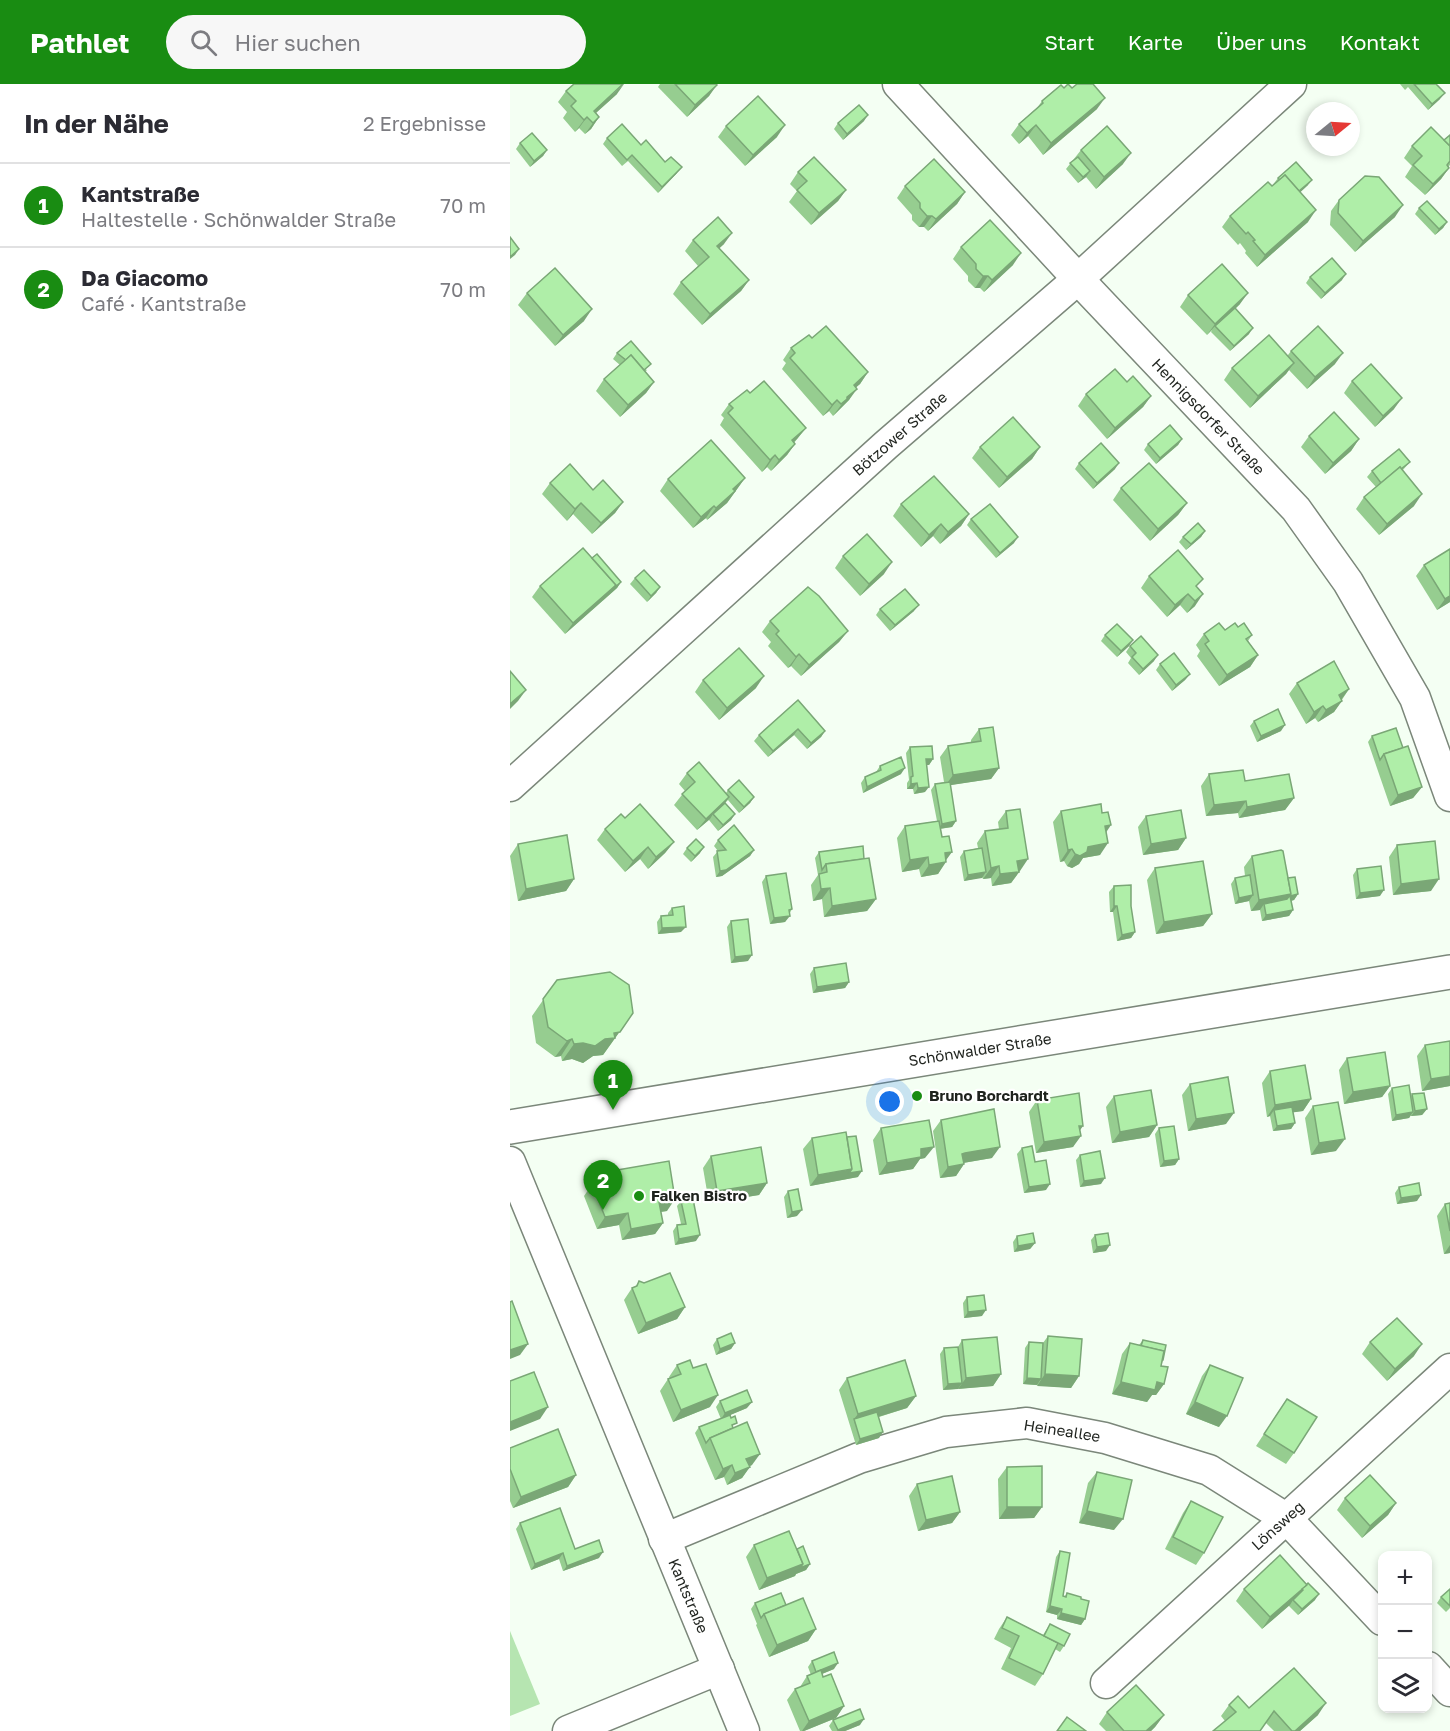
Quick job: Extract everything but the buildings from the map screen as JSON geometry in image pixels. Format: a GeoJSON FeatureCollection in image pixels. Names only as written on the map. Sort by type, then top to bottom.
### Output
{"type":"FeatureCollection","features":[{"type":"Feature","properties":{"kind":"main road","name":"Schönwalder Straße"},"geometry":{"type":"LineString","coordinates":[[510,1127],[1450,972]]}},
{"type":"Feature","properties":{"kind":"street","name":"Hennigsdorfer Straße"},"geometry":{"type":"LineString","coordinates":[[898,84],[1303,518],[1348,582],[1415,698],[1450,796]]}},
{"type":"Feature","properties":{"kind":"street","name":"Bötzower Straße"},"geometry":{"type":"LineString","coordinates":[[510,786],[886,445],[1078,279],[1291,84]]}},
{"type":"Feature","properties":{"kind":"street","name":"Kantstraße"},"geometry":{"type":"LineString","coordinates":[[510,1162],[744,1731]]}},
{"type":"Feature","properties":{"kind":"street","name":"Lönsweg"},"geometry":{"type":"LineString","coordinates":[[1106,1683],[1450,1369]]}},
{"type":"Feature","properties":{"kind":"street","name":"Heineallee"},"geometry":{"type":"LineString","coordinates":[[664,1539],[860,1458],[946,1432],[1027,1423],[1105,1438],[1209,1470],[1287,1519],[1378,1615]]}},
{"type":"Feature","properties":{"kind":"street"},"geometry":{"type":"LineString","coordinates":[[568,1731],[719,1670]]}},
{"type":"Feature","properties":{"kind":"street"},"geometry":{"type":"LineString","coordinates":[[1432,1671],[1450,1691]]}},
{"type":"Feature","properties":{"kind":"green space"},"geometry":{"type":"Polygon","coordinates":[[[510,1631],[540,1704],[510,1716],[510,1631]]]}},
{"type":"Feature","properties":{"kind":"place","name":"Bruno Borchardt"},"geometry":{"type":"Point","coordinates":[917,1096]}},
{"type":"Feature","properties":{"kind":"place","name":"Kantstraße"},"geometry":{"type":"Point","coordinates":[613,1110]}},
{"type":"Feature","properties":{"kind":"place","name":"Falken Bistro"},"geometry":{"type":"Point","coordinates":[639,1196]}},
{"type":"Feature","properties":{"kind":"place","name":"Da Giacomo"},"geometry":{"type":"Point","coordinates":[603,1210]}}]}
